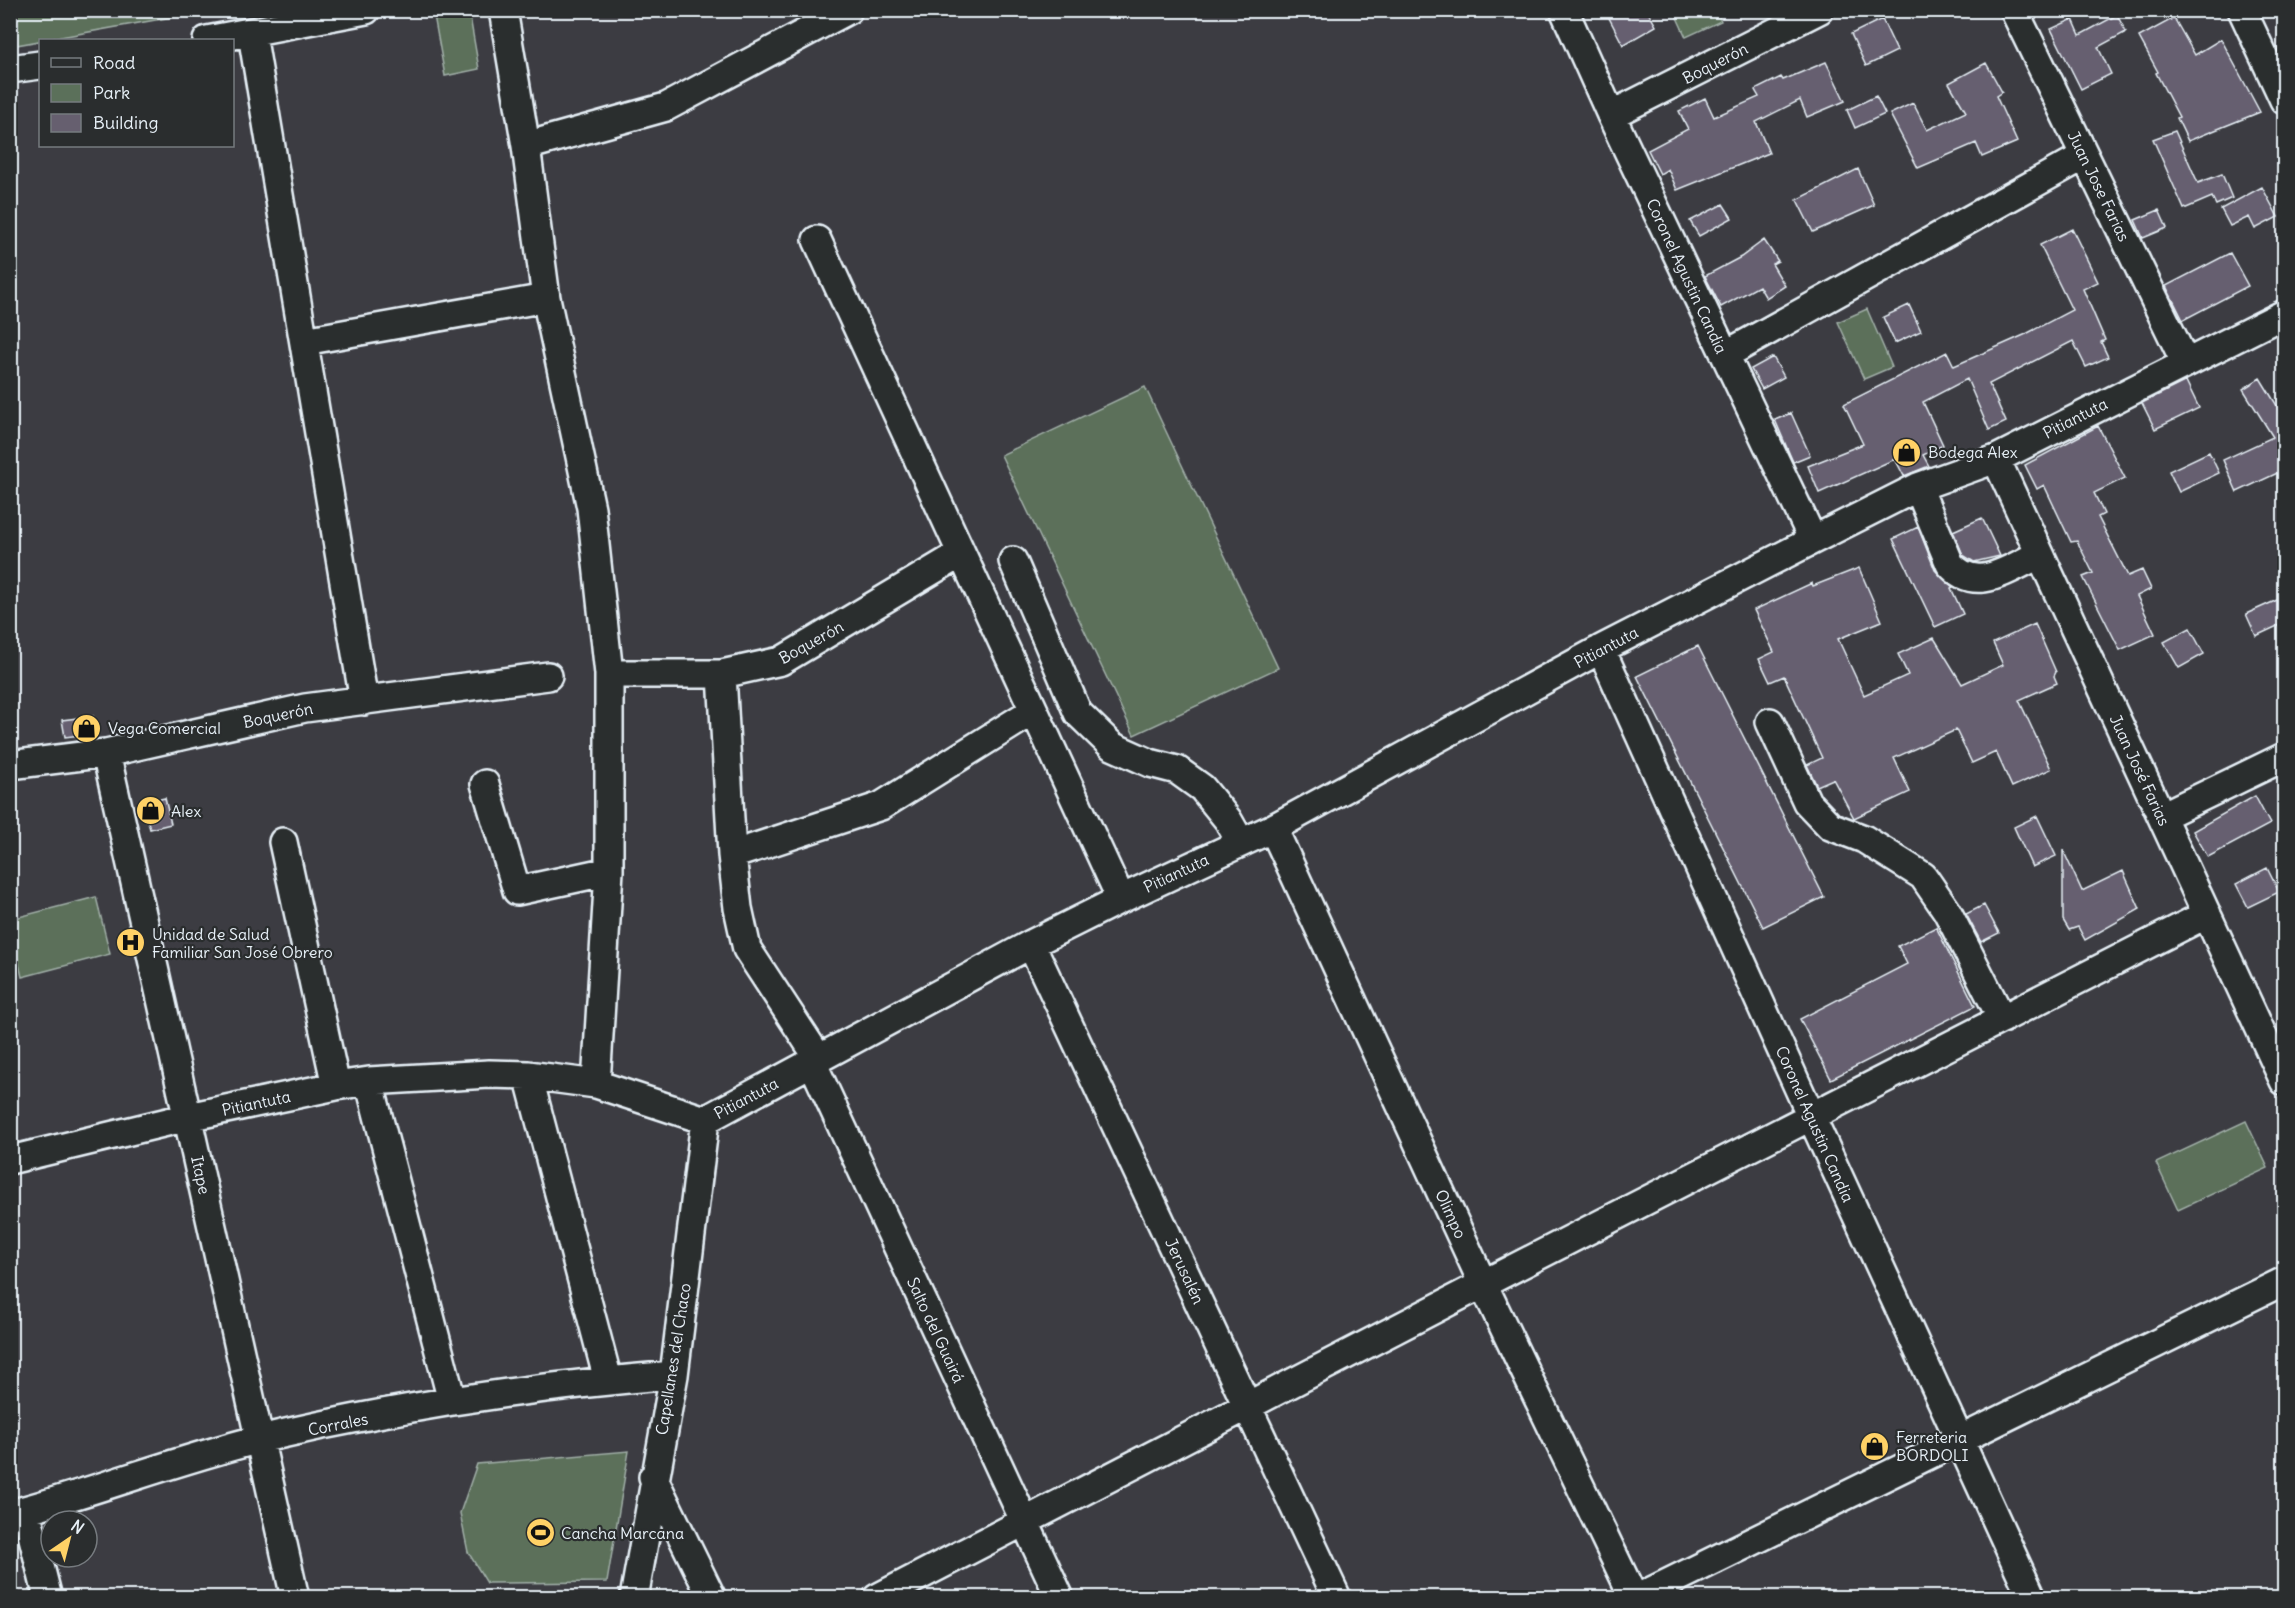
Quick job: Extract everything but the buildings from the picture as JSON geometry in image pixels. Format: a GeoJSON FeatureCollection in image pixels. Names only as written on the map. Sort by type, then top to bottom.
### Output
{"type":"FeatureCollection","features":[{"type":"Feature","properties":{"kind":"street"},"geometry":{"type":"LineString","coordinates":[[214,39],[252,34],[366,10]]}},
{"type":"Feature","properties":{"kind":"street"},"geometry":{"type":"LineString","coordinates":[[503,10],[526,146],[546,298],[591,507],[609,674],[609,871],[596,1083]]}},
{"type":"Feature","properties":{"kind":"street"},"geometry":{"type":"LineString","coordinates":[[526,146],[666,107],[848,10]]}},
{"type":"Feature","properties":{"kind":"street","name":"Coronel Agustin Candia"},"geometry":{"type":"LineString","coordinates":[[1564,10],[1611,115],[1813,540]]}},
{"type":"Feature","properties":{"kind":"street","name":"Boquerón"},"geometry":{"type":"LineString","coordinates":[[1611,115],[1819,10]]}},
{"type":"Feature","properties":{"kind":"street"},"geometry":{"type":"LineString","coordinates":[[2242,10],[2284,99]]}},
{"type":"Feature","properties":{"kind":"street","name":"Juan Jose Farias"},"geometry":{"type":"LineString","coordinates":[[2016,11],[2084,156],[2186,362]]}},
{"type":"Feature","properties":{"kind":"street"},"geometry":{"type":"LineString","coordinates":[[252,34],[364,701]]}},
{"type":"Feature","properties":{"kind":"street"},"geometry":{"type":"LineString","coordinates":[[10,69],[39,65]]}},
{"type":"Feature","properties":{"kind":"street"},"geometry":{"type":"LineString","coordinates":[[1725,355],[2084,156]]}},
{"type":"Feature","properties":{"kind":"street"},"geometry":{"type":"LineString","coordinates":[[817,240],[1121,899]]}},
{"type":"Feature","properties":{"kind":"street"},"geometry":{"type":"LineString","coordinates":[[304,340],[546,298]]}},
{"type":"Feature","properties":{"kind":"street","name":"Pitiantuta"},"geometry":{"type":"LineString","coordinates":[[10,1160],[188,1117],[336,1086],[369,1081],[489,1074],[528,1075],[596,1083],[705,1120],[1031,944],[1273,828],[1601,649],[1813,540],[1918,487],[1996,459],[2284,314]]}},
{"type":"Feature","properties":{"kind":"street","name":"Juan José Farias"},"geometry":{"type":"LineString","coordinates":[[1996,459],[2284,1081]]}},
{"type":"Feature","properties":{"kind":"street"},"geometry":{"type":"LineString","coordinates":[[1918,487],[1947,557],[1958,574],[1968,579],[1982,580],[2039,555]]}},
{"type":"Feature","properties":{"kind":"street","name":"Boquerón"},"geometry":{"type":"LineString","coordinates":[[609,674],[722,674],[782,661],[960,554]]}},
{"type":"Feature","properties":{"kind":"street"},"geometry":{"type":"LineString","coordinates":[[1013,561],[1078,713],[1112,746],[1150,763],[1177,770],[1202,788],[1228,819],[1241,843]]}},
{"type":"Feature","properties":{"kind":"street","name":"Coronel Agustin Candia"},"geometry":{"type":"LineString","coordinates":[[1601,649],[1811,1116],[2032,1598]]}},
{"type":"Feature","properties":{"kind":"street"},"geometry":{"type":"LineString","coordinates":[[722,674],[732,855],[881,806],[1033,711]]}},
{"type":"Feature","properties":{"kind":"street","name":"Boquerón"},"geometry":{"type":"LineString","coordinates":[[10,765],[106,753],[305,708],[548,676]]}},
{"type":"Feature","properties":{"kind":"street"},"geometry":{"type":"LineString","coordinates":[[1770,722],[1807,802],[1830,826],[1864,838],[1923,876],[1947,911],[2002,1019]]}},
{"type":"Feature","properties":{"kind":"street","name":"Itape"},"geometry":{"type":"LineString","coordinates":[[106,753],[295,1598]]}},
{"type":"Feature","properties":{"kind":"street"},"geometry":{"type":"LineString","coordinates":[[2162,816],[2284,757]]}},
{"type":"Feature","properties":{"kind":"street"},"geometry":{"type":"LineString","coordinates":[[485,783],[517,891],[609,871]]}},
{"type":"Feature","properties":{"kind":"street","name":"Olimpo"},"geometry":{"type":"LineString","coordinates":[[1273,828],[1483,1284],[1636,1598]]}},
{"type":"Feature","properties":{"kind":"street"},"geometry":{"type":"LineString","coordinates":[[283,842],[336,1086]]}},
{"type":"Feature","properties":{"kind":"street","name":"Salto del Guairá"},"geometry":{"type":"LineString","coordinates":[[732,855],[738,908],[747,949],[815,1061],[1060,1598]]}},
{"type":"Feature","properties":{"kind":"street"},"geometry":{"type":"LineString","coordinates":[[877,1598],[1483,1284],[2207,914]]}},
{"type":"Feature","properties":{"kind":"street","name":"Jerusalén"},"geometry":{"type":"LineString","coordinates":[[1031,944],[1337,1598]]}},
{"type":"Feature","properties":{"kind":"street"},"geometry":{"type":"LineString","coordinates":[[528,1075],[608,1380]]}},
{"type":"Feature","properties":{"kind":"street"},"geometry":{"type":"LineString","coordinates":[[369,1081],[452,1401]]}},
{"type":"Feature","properties":{"kind":"street","name":"Capellanes del Chaco"},"geometry":{"type":"LineString","coordinates":[[634,1598],[653,1477],[674,1375],[705,1120]]}},
{"type":"Feature","properties":{"kind":"street"},"geometry":{"type":"LineString","coordinates":[[1636,1598],[2284,1281]]}},
{"type":"Feature","properties":{"kind":"street","name":"Corrales"},"geometry":{"type":"LineString","coordinates":[[18,1512],[259,1440],[452,1401],[608,1380],[674,1375]]}},
{"type":"Feature","properties":{"kind":"street"},"geometry":{"type":"LineString","coordinates":[[653,1477],[712,1598]]}},
{"type":"Feature","properties":{"kind":"street"},"geometry":{"type":"LineString","coordinates":[[18,1512],[48,1598]]}},
{"type":"Feature","properties":{"kind":"green space"},"geometry":{"type":"Polygon","coordinates":[[[11,10],[205,10],[50,39],[39,39],[39,41],[11,46],[11,10]]]}},
{"type":"Feature","properties":{"kind":"green space"},"geometry":{"type":"Polygon","coordinates":[[[433,10],[469,11],[479,69],[445,76],[433,10]]]}},
{"type":"Feature","properties":{"kind":"green space"},"geometry":{"type":"Polygon","coordinates":[[[1674,11],[1716,11],[1721,21],[1686,37],[1674,11]]]}},
{"type":"Feature","properties":{"kind":"green space"},"geometry":{"type":"Polygon","coordinates":[[[1867,309],[1892,367],[1864,379],[1838,322],[1867,309]]]}},
{"type":"Feature","properties":{"kind":"green space"},"geometry":{"type":"Polygon","coordinates":[[[1145,387],[1278,668],[1134,735],[1001,455],[1145,387]]]}},
{"type":"Feature","properties":{"kind":"green space"},"geometry":{"type":"Polygon","coordinates":[[[96,897],[110,954],[22,977],[11,930],[11,919],[96,897]]]}},
{"type":"Feature","properties":{"kind":"green space"},"geometry":{"type":"Polygon","coordinates":[[[2246,1121],[2268,1168],[2178,1210],[2156,1163],[2246,1121]]]}},
{"type":"Feature","properties":{"kind":"green space","name":"Cancha Marcana"},"geometry":{"type":"Polygon","coordinates":[[[629,1451],[607,1582],[487,1583],[468,1552],[460,1513],[477,1464],[629,1451]]]}},
{"type":"Feature","properties":{"kind":"place","name":"Bodega Alex"},"geometry":{"type":"Point","coordinates":[1907,452]}},
{"type":"Feature","properties":{"kind":"place","name":"Vega Comercial"},"geometry":{"type":"Point","coordinates":[87,728]}},
{"type":"Feature","properties":{"kind":"place","name":"Alex"},"geometry":{"type":"Point","coordinates":[150,811]}},
{"type":"Feature","properties":{"kind":"place","name":"Unidad de Salud Familiar San José Obrero"},"geometry":{"type":"Point","coordinates":[131,943]}},
{"type":"Feature","properties":{"kind":"place","name":"Ferreteria BORDOLI"},"geometry":{"type":"Point","coordinates":[1875,1446]}},
{"type":"Feature","properties":{"kind":"place","name":"Cancha Marcana"},"geometry":{"type":"Point","coordinates":[540,1533]}}]}
